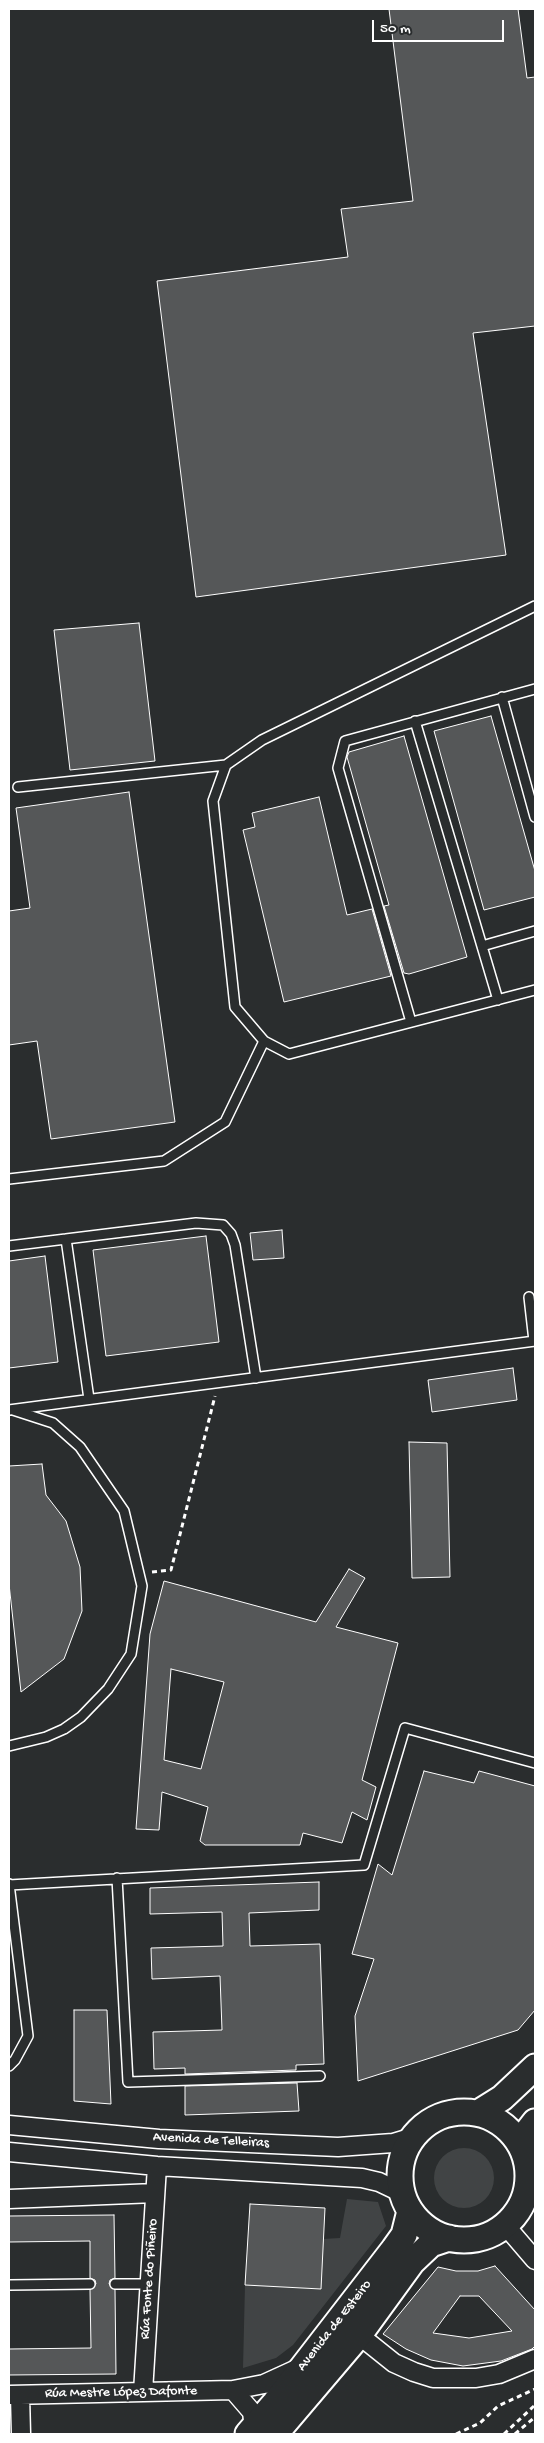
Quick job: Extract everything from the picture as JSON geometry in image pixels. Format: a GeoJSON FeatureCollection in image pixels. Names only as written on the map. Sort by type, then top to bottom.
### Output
{"type":"FeatureCollection","features":[{"type":"Feature","properties":{"kind":"main road"},"geometry":{"type":"LineString","coordinates":[[478,2113],[502,2098],[535,2067]]}},
{"type":"Feature","properties":{"kind":"main road"},"geometry":{"type":"LineString","coordinates":[[460,2112],[478,2113],[496,2120],[510,2131],[521,2146],[527,2162],[526,2188],[517,2212],[505,2225],[488,2236],[468,2240],[449,2238],[434,2232],[421,2223],[406,2202],[400,2173],[404,2154],[413,2137],[426,2124],[442,2116],[460,2112]]}},
{"type":"Feature","properties":{"kind":"main road"},"geometry":{"type":"LineString","coordinates":[[521,2146],[528,2131],[535,2122]]}},
{"type":"Feature","properties":{"kind":"main road","name":"Avenida de Esteiro"},"geometry":{"type":"LineString","coordinates":[[259,2432],[304,2366],[404,2235],[406,2202]]}},
{"type":"Feature","properties":{"kind":"main road","name":"Avenida de Esteiro"},"geometry":{"type":"LineString","coordinates":[[259,2432],[359,2334],[422,2251],[431,2244],[449,2238]]}},
{"type":"Feature","properties":{"kind":"street","name":"Avenida de Telleiras"},"geometry":{"type":"LineString","coordinates":[[9,2125],[159,2139],[338,2147],[393,2143],[413,2137]]}},
{"type":"Feature","properties":{"kind":"street","name":"Avenida de Telleiras"},"geometry":{"type":"LineString","coordinates":[[9,2152],[157,2166],[362,2178],[379,2182],[406,2202]]}},
{"type":"Feature","properties":{"kind":"street","name":"Rúa Fonte do Piñeiro"},"geometry":{"type":"LineString","coordinates":[[143,2392],[157,2166]]}},
{"type":"Feature","properties":{"kind":"street"},"geometry":{"type":"LineString","coordinates":[[9,2199],[155,2193]]}},
{"type":"Feature","properties":{"kind":"street"},"geometry":{"type":"LineString","coordinates":[[505,2225],[535,2260]]}},
{"type":"Feature","properties":{"kind":"street"},"geometry":{"type":"LineString","coordinates":[[359,2334],[394,2363],[433,2378],[476,2378],[499,2374],[535,2359]]}},
{"type":"Feature","properties":{"kind":"street","name":"Rúa Mestre López Dafonte"},"geometry":{"type":"LineString","coordinates":[[14,2395],[233,2390],[264,2384],[304,2366]]}},
{"type":"Feature","properties":{"kind":"street"},"geometry":{"type":"LineString","coordinates":[[233,2390],[252,2412],[259,2432]]}},
{"type":"Feature","properties":{"kind":"street"},"geometry":{"type":"LineString","coordinates":[[14,2395],[21,2434]]}},
{"type":"Feature","properties":{"kind":"lane"},"geometry":{"type":"LineString","coordinates":[[18,787],[226,765],[262,740],[535,606]]}},
{"type":"Feature","properties":{"kind":"lane"},"geometry":{"type":"LineString","coordinates":[[411,1022],[338,768],[345,741],[535,689]]}},
{"type":"Feature","properties":{"kind":"lane"},"geometry":{"type":"LineString","coordinates":[[502,698],[535,818]]}},
{"type":"Feature","properties":{"kind":"lane"},"geometry":{"type":"LineString","coordinates":[[415,721],[498,1000]]}},
{"type":"Feature","properties":{"kind":"lane"},"geometry":{"type":"LineString","coordinates":[[226,765],[213,801],[235,1007],[264,1041],[289,1054],[535,990]]}},
{"type":"Feature","properties":{"kind":"lane"},"geometry":{"type":"LineString","coordinates":[[482,946],[535,931]]}},
{"type":"Feature","properties":{"kind":"lane"},"geometry":{"type":"LineString","coordinates":[[9,1180],[164,1160],[225,1122],[264,1041]]}},
{"type":"Feature","properties":{"kind":"lane"},"geometry":{"type":"LineString","coordinates":[[9,1246],[196,1223],[223,1225],[232,1234],[235,1244],[256,1378]]}},
{"type":"Feature","properties":{"kind":"lane"},"geometry":{"type":"LineString","coordinates":[[66,1239],[89,1399]]}},
{"type":"Feature","properties":{"kind":"lane"},"geometry":{"type":"LineString","coordinates":[[10,1410],[534,1341],[529,1297]]}},
{"type":"Feature","properties":{"kind":"lane"},"geometry":{"type":"LineString","coordinates":[[9,1746],[46,1737],[64,1729],[81,1717],[108,1689],[131,1654],[142,1586],[124,1511],[80,1447],[52,1423],[10,1410]]}},
{"type":"Feature","properties":{"kind":"lane"},"geometry":{"type":"LineString","coordinates":[[9,2066],[15,2060],[28,2036],[9,1885],[364,1865],[405,1728],[535,1762]]}},
{"type":"Feature","properties":{"kind":"lane"},"geometry":{"type":"LineString","coordinates":[[117,1878],[128,2082],[320,2076]]}},
{"type":"Feature","properties":{"kind":"lane"},"geometry":{"type":"LineString","coordinates":[[9,2285],[90,2284]]}},
{"type":"Feature","properties":{"kind":"lane"},"geometry":{"type":"LineString","coordinates":[[115,2284],[150,2284]]}},
{"type":"Feature","properties":{"kind":"path"},"geometry":{"type":"LineString","coordinates":[[139,1572],[171,1570],[219,1382]]}},
{"type":"Feature","properties":{"kind":"path"},"geometry":{"type":"LineString","coordinates":[[456,2434],[480,2423],[498,2406],[535,2389]]}},
{"type":"Feature","properties":{"kind":"path"},"geometry":{"type":"LineString","coordinates":[[504,2434],[535,2405]]}},
{"type":"Feature","properties":{"kind":"path"},"geometry":{"type":"LineString","coordinates":[[515,2434],[535,2418]]}},
{"type":"Feature","properties":{"kind":"shaded area"},"geometry":{"type":"Polygon","coordinates":[[[464,2148],[480,2153],[485,2157],[489,2162],[494,2178],[489,2194],[485,2199],[480,2203],[464,2208],[448,2203],[443,2199],[439,2194],[434,2178],[439,2162],[443,2157],[448,2153],[464,2148]]]}},
{"type":"Feature","properties":{"kind":"shaded area"},"geometry":{"type":"Polygon","coordinates":[[[347,2199],[378,2202],[386,2226],[293,2345],[276,2358],[243,2368],[245,2285],[320,2289],[323,2239],[340,2238],[347,2199]]]}},
{"type":"Feature","properties":{"kind":"building"},"geometry":{"type":"Polygon","coordinates":[[[389,9],[518,9],[527,78],[535,77],[535,326],[473,333],[506,555],[196,597],[157,281],[348,257],[341,209],[413,201],[389,9]]]}},
{"type":"Feature","properties":{"kind":"building"},"geometry":{"type":"Polygon","coordinates":[[[139,623],[155,761],[70,770],[54,630],[139,623]]]}},
{"type":"Feature","properties":{"kind":"building"},"geometry":{"type":"Polygon","coordinates":[[[491,716],[535,871],[535,897],[484,910],[434,731],[491,716]]]}},
{"type":"Feature","properties":{"kind":"building"},"geometry":{"type":"Polygon","coordinates":[[[404,736],[467,957],[409,974],[404,973],[384,906],[389,905],[347,757],[349,752],[404,736]]]}},
{"type":"Feature","properties":{"kind":"building"},"geometry":{"type":"Polygon","coordinates":[[[129,792],[175,1122],[51,1139],[37,1041],[9,1045],[9,911],[30,908],[16,808],[129,792]]]}},
{"type":"Feature","properties":{"kind":"building"},"geometry":{"type":"Polygon","coordinates":[[[319,797],[347,915],[372,909],[391,976],[284,1002],[243,830],[255,827],[252,813],[319,797]]]}},
{"type":"Feature","properties":{"kind":"building"},"geometry":{"type":"Polygon","coordinates":[[[282,1230],[284,1258],[253,1260],[250,1233],[282,1230]]]}},
{"type":"Feature","properties":{"kind":"building"},"geometry":{"type":"Polygon","coordinates":[[[206,1236],[219,1342],[106,1356],[93,1250],[206,1236]]]}},
{"type":"Feature","properties":{"kind":"building"},"geometry":{"type":"Polygon","coordinates":[[[45,1256],[58,1362],[9,1368],[9,1261],[45,1256]]]}},
{"type":"Feature","properties":{"kind":"building"},"geometry":{"type":"Polygon","coordinates":[[[513,1368],[517,1400],[432,1412],[428,1380],[513,1368]]]}},
{"type":"Feature","properties":{"kind":"building"},"geometry":{"type":"Polygon","coordinates":[[[409,1442],[447,1443],[450,1577],[412,1578],[409,1442]]]}},
{"type":"Feature","properties":{"kind":"building"},"geometry":{"type":"Polygon","coordinates":[[[42,1464],[46,1495],[66,1521],[80,1567],[82,1611],[64,1659],[21,1692],[9,1584],[9,1466],[42,1464]]]}},
{"type":"Feature","properties":{"kind":"building"},"geometry":{"type":"Polygon","coordinates":[[[349,1569],[365,1578],[336,1627],[398,1643],[362,1780],[376,1787],[367,1820],[352,1812],[342,1843],[303,1833],[300,1845],[205,1845],[200,1841],[208,1807],[162,1792],[159,1830],[136,1829],[150,1634],[164,1581],[316,1622],[349,1569]],[[171,1669],[164,1760],[201,1769],[224,1682],[171,1669]]]}},
{"type":"Feature","properties":{"kind":"building"},"geometry":{"type":"Polygon","coordinates":[[[424,1771],[474,1783],[479,1771],[535,1786],[535,2010],[518,2030],[358,2081],[355,2016],[374,1959],[352,1954],[378,1864],[392,1875],[424,1771]]]}},
{"type":"Feature","properties":{"kind":"building"},"geometry":{"type":"Polygon","coordinates":[[[319,1882],[319,1910],[249,1913],[250,1946],[320,1944],[324,2064],[296,2065],[296,2070],[185,2074],[185,2068],[154,2069],[153,2032],[222,2030],[220,1976],[152,1979],[151,1948],[223,1946],[222,1912],[150,1914],[150,1888],[319,1882]]]}},
{"type":"Feature","properties":{"kind":"building"},"geometry":{"type":"Polygon","coordinates":[[[74,2010],[107,2010],[111,2104],[74,2101],[74,2010]]]}},
{"type":"Feature","properties":{"kind":"building"},"geometry":{"type":"Polygon","coordinates":[[[297,2083],[299,2111],[185,2115],[185,2086],[297,2083]]]}},
{"type":"Feature","properties":{"kind":"building"},"geometry":{"type":"Polygon","coordinates":[[[250,2204],[325,2208],[321,2289],[245,2285],[250,2204]]]}},
{"type":"Feature","properties":{"kind":"building"},"geometry":{"type":"Polygon","coordinates":[[[114,2215],[115,2278],[110,2280],[109,2284],[115,2290],[116,2374],[9,2375],[9,2349],[91,2348],[90,2290],[96,2284],[95,2280],[90,2278],[90,2241],[9,2242],[9,2216],[114,2215]]]}},
{"type":"Feature","properties":{"kind":"building"},"geometry":{"type":"Polygon","coordinates":[[[495,2266],[535,2310],[535,2346],[532,2349],[501,2361],[463,2366],[431,2360],[406,2349],[383,2334],[438,2267],[456,2271],[478,2271],[495,2266]],[[460,2296],[433,2333],[469,2338],[512,2331],[479,2296],[460,2296]]]}}]}
